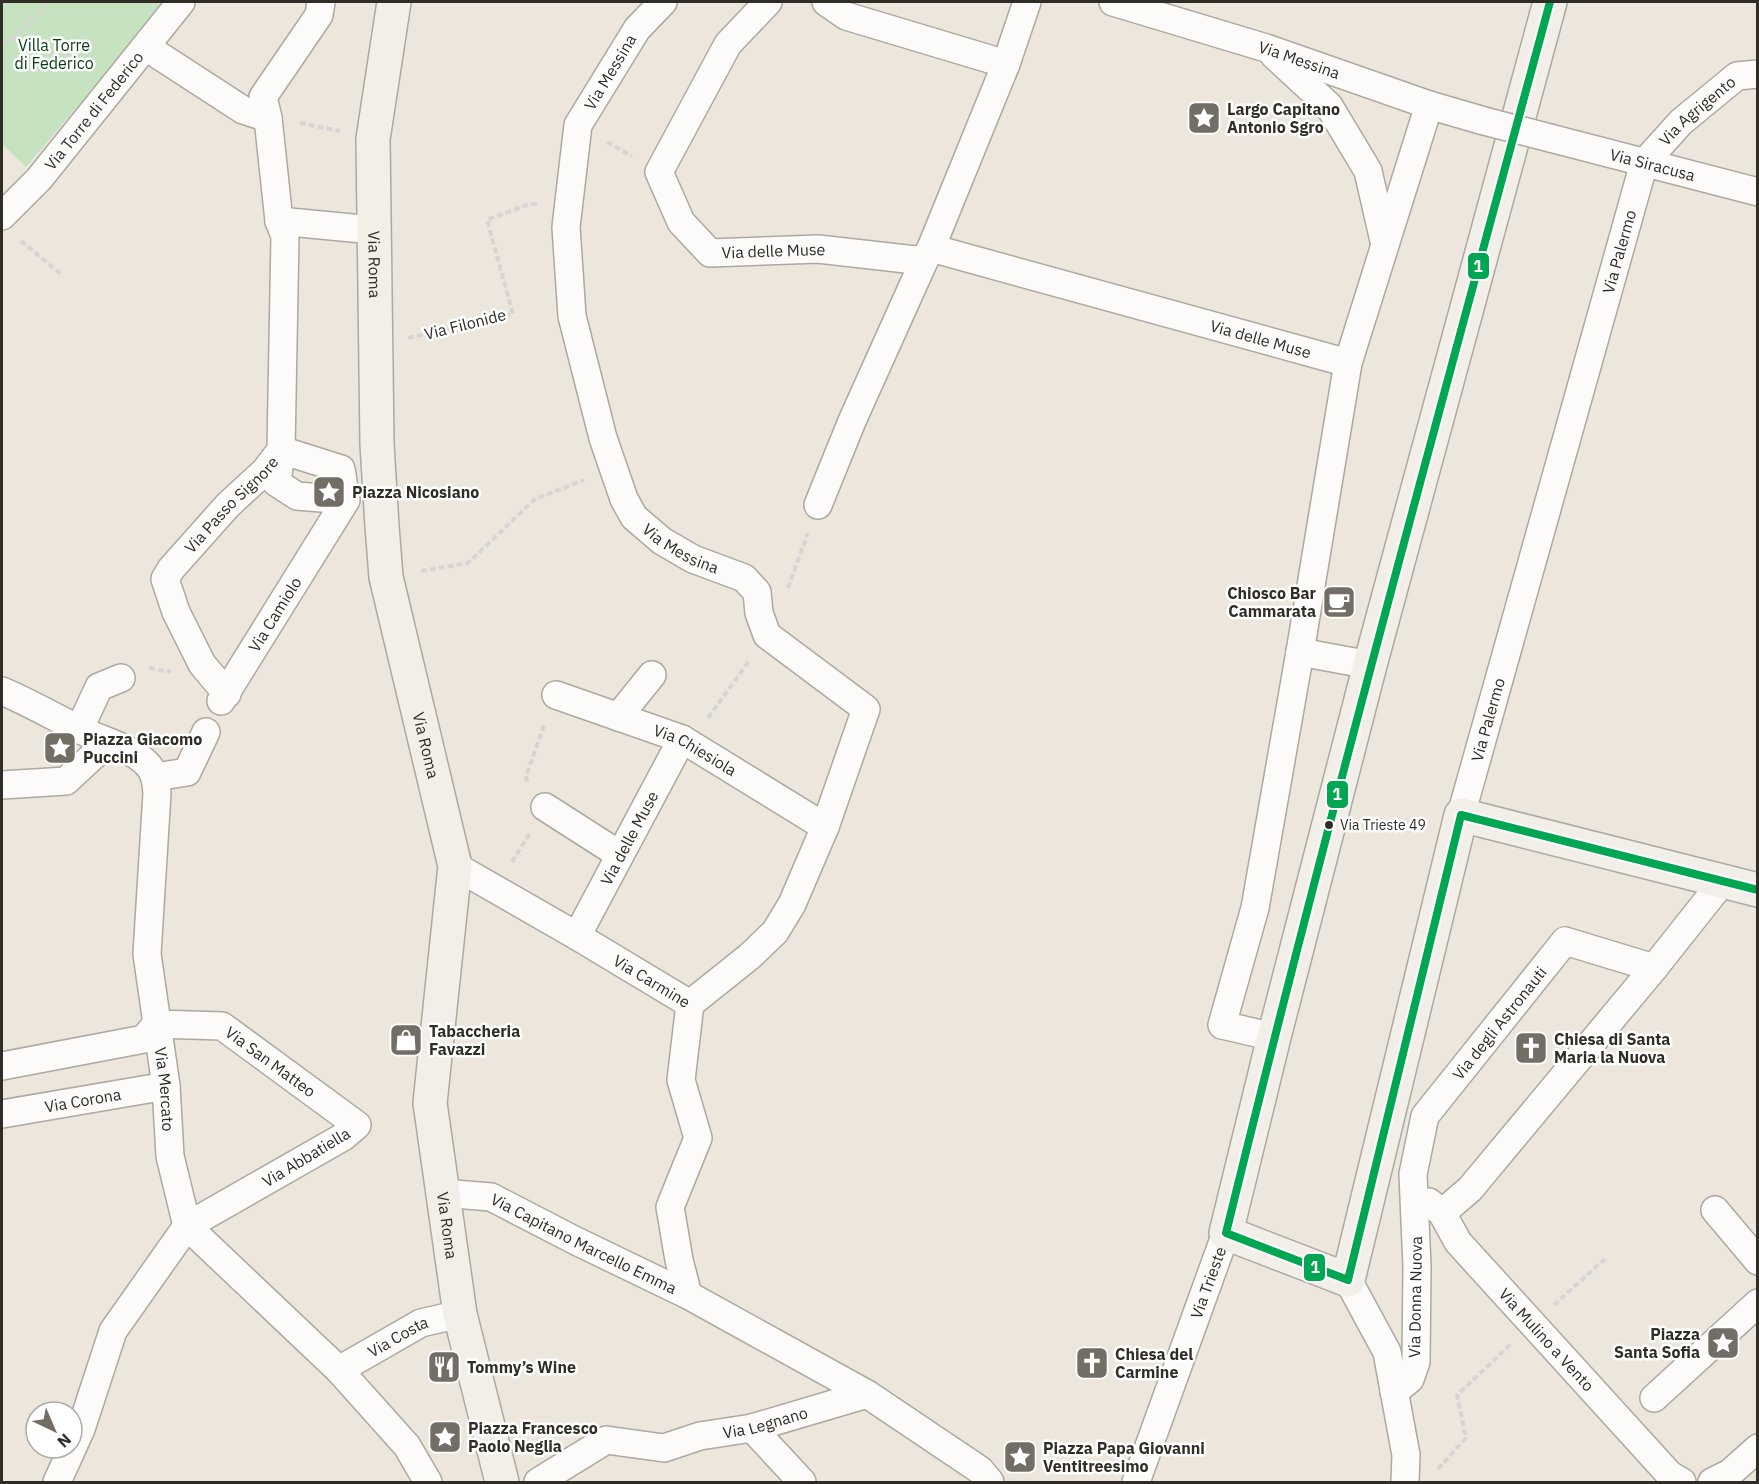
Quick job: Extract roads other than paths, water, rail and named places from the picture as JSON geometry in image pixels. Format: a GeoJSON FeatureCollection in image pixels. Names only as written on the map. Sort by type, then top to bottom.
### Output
{"type":"FeatureCollection","features":[{"type":"Feature","properties":{"kind":"street","name":"Via Torre di Federico"},"geometry":{"type":"LineString","coordinates":[[2,216],[39,179],[181,2]]}},
{"type":"Feature","properties":{"kind":"street","name":"Via Passo Signore"},"geometry":{"type":"LineString","coordinates":[[224,698],[202,664],[176,612],[165,579],[171,569],[228,505],[265,471],[281,450],[285,236],[279,221],[268,118],[263,97],[319,15],[321,2]]}},
{"type":"Feature","properties":{"kind":"street","name":"Via Roma"},"geometry":{"type":"LineString","coordinates":[[393,2],[373,139],[377,452],[386,577],[455,866],[430,1103],[460,1314],[502,1482]]}},
{"type":"Feature","properties":{"kind":"street","name":"Via Messina"},"geometry":{"type":"LineString","coordinates":[[663,2],[637,29],[578,125],[566,227],[572,316],[603,438],[624,499],[634,517],[662,541],[693,559],[744,578],[757,592],[759,613],[767,635],[866,708],[825,827],[792,904],[775,932],[750,956],[690,1004]]}},
{"type":"Feature","properties":{"kind":"street","name":"Via delle Muse"},"geometry":{"type":"LineString","coordinates":[[768,2],[728,44],[659,172],[681,222],[710,253],[818,249],[928,254],[1348,363]]}},
{"type":"Feature","properties":{"kind":"street"},"geometry":{"type":"LineString","coordinates":[[826,2],[846,16],[1006,64]]}},
{"type":"Feature","properties":{"kind":"street"},"geometry":{"type":"LineString","coordinates":[[818,505],[852,421],[928,254],[1006,64],[1027,2]]}},
{"type":"Feature","properties":{"kind":"street","name":"Via Messina"},"geometry":{"type":"LineString","coordinates":[[1113,2],[1266,48],[1429,105],[1484,121]]}},
{"type":"Feature","properties":{"kind":"street","name":"Via Trieste"},"geometry":{"type":"LineString","coordinates":[[1136,1482],[1226,1233],[1370,665],[1550,2]]}},
{"type":"Feature","properties":{"kind":"street"},"geometry":{"type":"LineString","coordinates":[[146,47],[243,110],[268,118]]}},
{"type":"Feature","properties":{"kind":"street"},"geometry":{"type":"LineString","coordinates":[[1266,48],[1329,106],[1368,171],[1385,242]]}},
{"type":"Feature","properties":{"kind":"street","name":"Via Agrigento"},"geometry":{"type":"LineString","coordinates":[[1644,163],[1681,122],[1737,76],[1758,74]]}},
{"type":"Feature","properties":{"kind":"street"},"geometry":{"type":"LineString","coordinates":[[1274,1037],[1222,1025],[1255,908],[1348,363],[1429,105]]}},
{"type":"Feature","properties":{"kind":"street","name":"Via Siracusa"},"geometry":{"type":"LineString","coordinates":[[1484,121],[1758,192]]}},
{"type":"Feature","properties":{"kind":"street","name":"Via Palermo"},"geometry":{"type":"LineString","coordinates":[[1348,1280],[1461,814],[1644,163]]}},
{"type":"Feature","properties":{"kind":"street"},"geometry":{"type":"LineString","coordinates":[[279,221],[374,230]]}},
{"type":"Feature","properties":{"kind":"street"},"geometry":{"type":"LineString","coordinates":[[281,450],[342,469],[346,500],[297,496],[277,483],[281,450]]}},
{"type":"Feature","properties":{"kind":"street","name":"Via Camiolo"},"geometry":{"type":"LineString","coordinates":[[224,698],[346,500]]}},
{"type":"Feature","properties":{"kind":"street"},"geometry":{"type":"LineString","coordinates":[[1300,652],[1370,665]]}},
{"type":"Feature","properties":{"kind":"street"},"geometry":{"type":"LineString","coordinates":[[618,717],[652,675]]}},
{"type":"Feature","properties":{"kind":"street"},"geometry":{"type":"LineString","coordinates":[[79,730],[99,687],[121,678]]}},
{"type":"Feature","properties":{"kind":"street"},"geometry":{"type":"LineString","coordinates":[[2,691],[131,753],[147,764],[155,777],[187,772],[206,732]]}},
{"type":"Feature","properties":{"kind":"street","name":"Via Chiesiola"},"geometry":{"type":"LineString","coordinates":[[556,694],[682,740],[825,827]]}},
{"type":"Feature","properties":{"kind":"street","name":"Via delle Muse"},"geometry":{"type":"LineString","coordinates":[[577,936],[682,740]]}},
{"type":"Feature","properties":{"kind":"street"},"geometry":{"type":"LineString","coordinates":[[2,785],[66,781],[107,742]]}},
{"type":"Feature","properties":{"kind":"street","name":"Via Mercato"},"geometry":{"type":"LineString","coordinates":[[155,777],[157,793],[147,954],[166,1086],[170,1156],[187,1226]]}},
{"type":"Feature","properties":{"kind":"street"},"geometry":{"type":"LineString","coordinates":[[545,807],[620,855]]}},
{"type":"Feature","properties":{"kind":"street"},"geometry":{"type":"LineString","coordinates":[[1461,814],[1758,890]]}},
{"type":"Feature","properties":{"kind":"street","name":"Via Carmine"},"geometry":{"type":"LineString","coordinates":[[455,866],[690,1004],[681,1080],[699,1138],[670,1207],[679,1260],[688,1295]]}},
{"type":"Feature","properties":{"kind":"street"},"geometry":{"type":"LineString","coordinates":[[1442,1213],[1470,1189],[1654,968],[1723,881]]}},
{"type":"Feature","properties":{"kind":"street","name":"Via degli Astronauti"},"geometry":{"type":"LineString","coordinates":[[1415,1195],[1413,1174],[1425,1116],[1565,941],[1654,968]]}},
{"type":"Feature","properties":{"kind":"street"},"geometry":{"type":"LineString","coordinates":[[2,1066],[144,1039],[156,1024]]}},
{"type":"Feature","properties":{"kind":"street","name":"Via San Matteo"},"geometry":{"type":"LineString","coordinates":[[156,1024],[222,1026],[357,1125]]}},
{"type":"Feature","properties":{"kind":"street","name":"Via Corona"},"geometry":{"type":"LineString","coordinates":[[2,1114],[166,1086]]}},
{"type":"Feature","properties":{"kind":"street","name":"Via Abbatiella"},"geometry":{"type":"LineString","coordinates":[[187,1226],[343,1137],[357,1125]]}},
{"type":"Feature","properties":{"kind":"street","name":"Via Capitano Marcello Emma"},"geometry":{"type":"LineString","coordinates":[[442,1193],[492,1197],[688,1295]]}},
{"type":"Feature","properties":{"kind":"street","name":"Via Donna Nuova"},"geometry":{"type":"LineString","coordinates":[[1394,1392],[1410,1379],[1416,1362],[1415,1195]]}},
{"type":"Feature","properties":{"kind":"street","name":"Via Mulino a Vento"},"geometry":{"type":"LineString","coordinates":[[1415,1195],[1433,1204],[1442,1213],[1458,1242],[1670,1475],[1682,1482]]}},
{"type":"Feature","properties":{"kind":"street"},"geometry":{"type":"LineString","coordinates":[[1715,1210],[1758,1261]]}},
{"type":"Feature","properties":{"kind":"street"},"geometry":{"type":"LineString","coordinates":[[57,1482],[81,1430],[113,1331],[187,1226],[339,1370],[407,1446],[428,1482]]}},
{"type":"Feature","properties":{"kind":"street"},"geometry":{"type":"LineString","coordinates":[[1226,1233],[1348,1280]]}},
{"type":"Feature","properties":{"kind":"street","name":"Via Donna Nuova"},"geometry":{"type":"LineString","coordinates":[[1348,1280],[1387,1352],[1406,1455],[1405,1482]]}},
{"type":"Feature","properties":{"kind":"street"},"geometry":{"type":"LineString","coordinates":[[688,1295],[867,1394],[985,1476]]}},
{"type":"Feature","properties":{"kind":"street"},"geometry":{"type":"LineString","coordinates":[[1654,1398],[1758,1303]]}},
{"type":"Feature","properties":{"kind":"street","name":"Via Costa"},"geometry":{"type":"LineString","coordinates":[[339,1370],[421,1323],[460,1314]]}},
{"type":"Feature","properties":{"kind":"street","name":"Via Legnano"},"geometry":{"type":"LineString","coordinates":[[538,1482],[606,1440],[664,1448],[700,1436],[752,1428],[867,1394]]}},
{"type":"Feature","properties":{"kind":"street"},"geometry":{"type":"LineString","coordinates":[[752,1428],[802,1482]]}},
{"type":"Feature","properties":{"kind":"street"},"geometry":{"type":"LineString","coordinates":[[1712,1482],[1730,1473],[1758,1448]]}},
{"type":"Feature","properties":{"kind":"place","name":"Largo Capitano Antonio Sgro"},"geometry":{"type":"Point","coordinates":[1204,118]}},
{"type":"Feature","properties":{"kind":"place","name":"Piazza Nicosiano"},"geometry":{"type":"Point","coordinates":[329,492]}},
{"type":"Feature","properties":{"kind":"place","name":"Chiosco Bar Cammarata"},"geometry":{"type":"Point","coordinates":[1339,602]}},
{"type":"Feature","properties":{"kind":"place","name":"Piazza Giacomo Puccini"},"geometry":{"type":"Point","coordinates":[60,748]}},
{"type":"Feature","properties":{"kind":"place","name":"Via Trieste 49"},"geometry":{"type":"Point","coordinates":[1329,825]}},
{"type":"Feature","properties":{"kind":"place","name":"Tabaccheria Favazzi"},"geometry":{"type":"Point","coordinates":[406,1040]}},
{"type":"Feature","properties":{"kind":"place","name":"Chiesa di Santa Maria la Nuova"},"geometry":{"type":"Point","coordinates":[1531,1048]}},
{"type":"Feature","properties":{"kind":"place","name":"Piazza Santa Sofia"},"geometry":{"type":"Point","coordinates":[1723,1343]}},
{"type":"Feature","properties":{"kind":"place","name":"Chiesa del Carmine"},"geometry":{"type":"Point","coordinates":[1092,1363]}},
{"type":"Feature","properties":{"kind":"place","name":"Tommy’s Wine"},"geometry":{"type":"Point","coordinates":[444,1367]}},
{"type":"Feature","properties":{"kind":"place","name":"Piazza Francesco Paolo Neglia"},"geometry":{"type":"Point","coordinates":[445,1437]}},
{"type":"Feature","properties":{"kind":"place","name":"Piazza Papa Giovanni Ventitreesimo"},"geometry":{"type":"Point","coordinates":[1020,1457]}},
{"type":"Feature","properties":{"kind":"park label","name":"Villa Torre di Federico"},"geometry":{"type":"Point","coordinates":[54,54]}}]}
